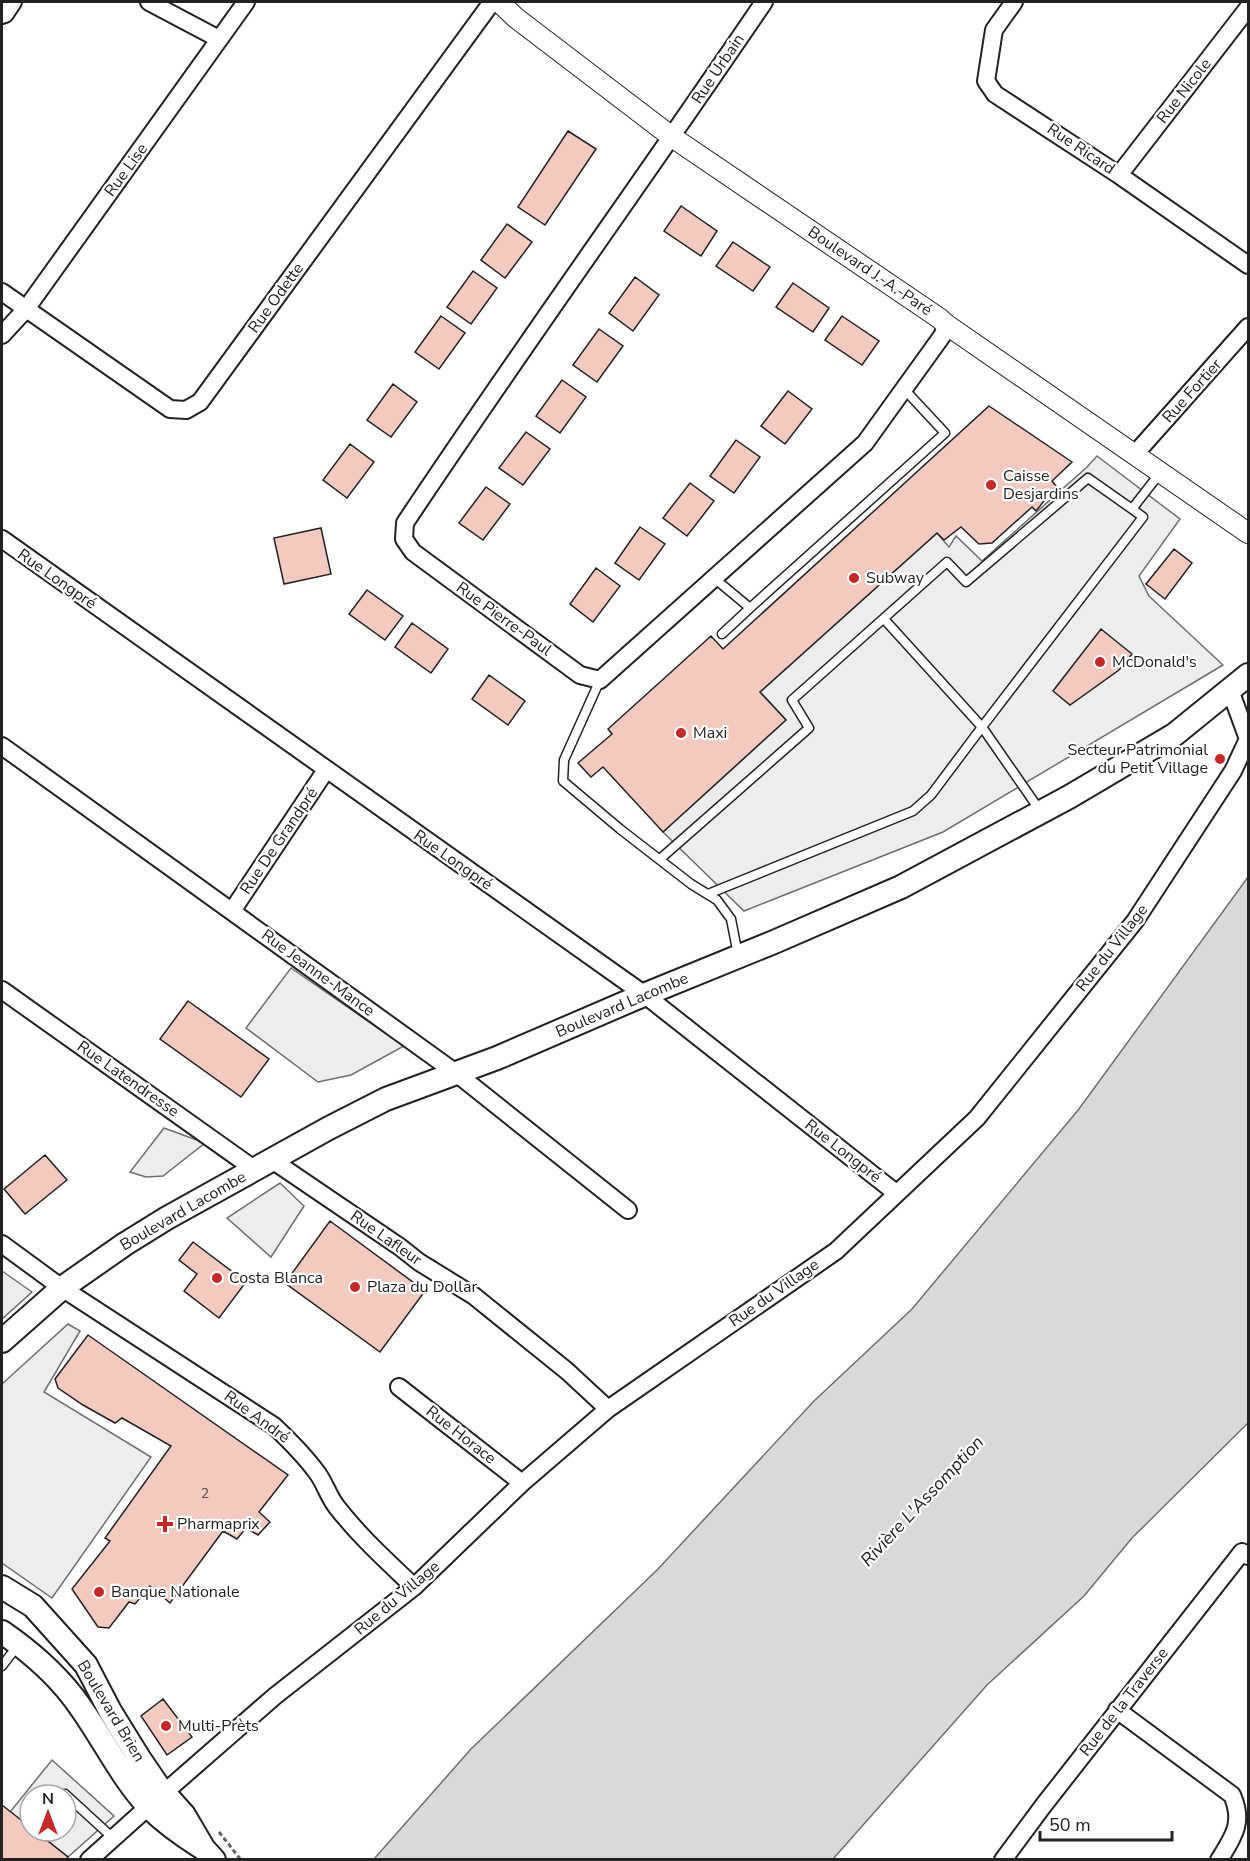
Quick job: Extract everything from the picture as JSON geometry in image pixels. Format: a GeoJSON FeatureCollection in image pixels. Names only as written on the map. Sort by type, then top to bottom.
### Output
{"type":"FeatureCollection","features":[{"type":"Feature","properties":{"kind":"main road","name":"Boulevard Lacombe"},"geometry":{"type":"LineString","coordinates":[[2,1341],[62,1288],[113,1252],[167,1218],[263,1165],[386,1100],[497,1058],[739,957],[901,886],[1041,812],[1174,735],[1248,675]]}},
{"type":"Feature","properties":{"kind":"main road","name":"Boulevard Brien"},"geometry":{"type":"LineString","coordinates":[[2,1587],[33,1606],[86,1665],[139,1758],[157,1800]]}},
{"type":"Feature","properties":{"kind":"main road","name":"Boulevard Brien"},"geometry":{"type":"LineString","coordinates":[[10,1638],[52,1672],[73,1697],[124,1774],[157,1800],[184,1815],[209,1854]]}},
{"type":"Feature","properties":{"kind":"street"},"geometry":{"type":"LineString","coordinates":[[2,15],[13,2]]}},
{"type":"Feature","properties":{"kind":"street"},"geometry":{"type":"LineString","coordinates":[[149,2],[219,39]]}},
{"type":"Feature","properties":{"kind":"street","name":"Rue Lise"},"geometry":{"type":"LineString","coordinates":[[2,335],[26,309],[246,2]]}},
{"type":"Feature","properties":{"kind":"street","name":"Rue Odette"},"geometry":{"type":"LineString","coordinates":[[2,292],[170,409],[186,410],[200,402],[492,2]]}},
{"type":"Feature","properties":{"kind":"street","name":"Boulevard J.-A.-Paré"},"geometry":{"type":"LineString","coordinates":[[499,2],[516,18],[672,137],[939,318],[1248,533]]}},
{"type":"Feature","properties":{"kind":"street","name":"Rue Urbain"},"geometry":{"type":"LineString","coordinates":[[672,137],[764,2]]}},
{"type":"Feature","properties":{"kind":"street","name":"Rue Ricard"},"geometry":{"type":"LineString","coordinates":[[1014,2],[994,30],[986,81],[995,94],[1119,175],[1248,265]]}},
{"type":"Feature","properties":{"kind":"street","name":"Rue Nicole"},"geometry":{"type":"LineString","coordinates":[[1119,175],[1248,8]]}},
{"type":"Feature","properties":{"kind":"street","name":"Rue Pierre-Paul"},"geometry":{"type":"LineString","coordinates":[[600,680],[580,675],[412,552],[404,539],[405,523],[490,395],[672,137]]}},
{"type":"Feature","properties":{"kind":"street"},"geometry":{"type":"LineString","coordinates":[[600,680],[865,442],[942,336],[947,325]]}},
{"type":"Feature","properties":{"kind":"street","name":"Rue Fortier"},"geometry":{"type":"LineString","coordinates":[[1135,454],[1248,327]]}},
{"type":"Feature","properties":{"kind":"street","name":"Rue Longpré"},"geometry":{"type":"LineString","coordinates":[[2,539],[645,996],[896,1193]]}},
{"type":"Feature","properties":{"kind":"street","name":"Rue du Village"},"geometry":{"type":"LineString","coordinates":[[90,1860],[275,1696],[414,1587],[522,1483],[608,1409],[836,1251],[977,1118],[1135,921],[1233,771],[1248,739],[1230,690]]}},
{"type":"Feature","properties":{"kind":"street","name":"Rue Jeanne-Mance"},"geometry":{"type":"LineString","coordinates":[[2,746],[456,1073],[628,1210]]}},
{"type":"Feature","properties":{"kind":"street","name":"Rue De Grandpré"},"geometry":{"type":"LineString","coordinates":[[232,911],[326,770]]}},
{"type":"Feature","properties":{"kind":"street","name":"Rue Latendresse"},"geometry":{"type":"LineString","coordinates":[[2,990],[263,1165]]}},
{"type":"Feature","properties":{"kind":"street","name":"Rue Lafleur"},"geometry":{"type":"LineString","coordinates":[[263,1165],[400,1246],[419,1262],[474,1296],[567,1371],[608,1409]]}},
{"type":"Feature","properties":{"kind":"street","name":"Rue André"},"geometry":{"type":"LineString","coordinates":[[2,1244],[62,1288],[274,1426],[301,1452],[318,1474],[335,1505],[372,1546],[414,1587]]}},
{"type":"Feature","properties":{"kind":"street","name":"Rue Horace"},"geometry":{"type":"LineString","coordinates":[[399,1387],[522,1483]]}},
{"type":"Feature","properties":{"kind":"street","name":"Rue de la Traverse"},"geometry":{"type":"LineString","coordinates":[[1003,1860],[1117,1710],[1242,1552],[1248,1556]]}},
{"type":"Feature","properties":{"kind":"street"},"geometry":{"type":"LineString","coordinates":[[1117,1710],[1232,1795],[1238,1808],[1238,1824],[1219,1860]]}},
{"type":"Feature","properties":{"kind":"lane"},"geometry":{"type":"LineString","coordinates":[[722,634],[945,433],[904,389]]}},
{"type":"Feature","properties":{"kind":"lane"},"geometry":{"type":"LineString","coordinates":[[1132,509],[1161,472]]}},
{"type":"Feature","properties":{"kind":"lane"},"geometry":{"type":"LineString","coordinates":[[660,859],[809,728],[792,700],[947,562],[966,582],[1088,478],[1143,517],[932,795],[913,811],[708,894]]}},
{"type":"Feature","properties":{"kind":"lane"},"geometry":{"type":"LineString","coordinates":[[714,578],[750,608]]}},
{"type":"Feature","properties":{"kind":"lane"},"geometry":{"type":"LineString","coordinates":[[884,619],[981,728],[1041,812]]}},
{"type":"Feature","properties":{"kind":"lane"},"geometry":{"type":"LineString","coordinates":[[600,680],[564,760],[563,781],[620,829],[717,900],[730,919],[739,957]]}},
{"type":"Feature","properties":{"kind":"lane"},"geometry":{"type":"LineString","coordinates":[[2,1665],[10,1638]]}},
{"type":"Feature","properties":{"kind":"lane"},"geometry":{"type":"LineString","coordinates":[[78,1806],[114,1839]]}},
{"type":"Feature","properties":{"kind":"shaded area"},"geometry":{"type":"Polygon","coordinates":[[[1097,456],[1180,519],[1139,576],[1149,596],[1223,665],[943,832],[744,911],[663,832],[786,720],[760,692],[937,533],[949,547],[956,536],[982,561],[1097,456]]]}},
{"type":"Feature","properties":{"kind":"shaded area"},"geometry":{"type":"Polygon","coordinates":[[[291,968],[404,1046],[351,1075],[318,1082],[246,1028],[291,968]]]}},
{"type":"Feature","properties":{"kind":"shaded area"},"geometry":{"type":"Polygon","coordinates":[[[164,1128],[205,1143],[163,1176],[146,1177],[130,1172],[164,1128]]]}},
{"type":"Feature","properties":{"kind":"shaded area"},"geometry":{"type":"Polygon","coordinates":[[[280,1183],[304,1206],[271,1257],[227,1218],[280,1183]]]}},
{"type":"Feature","properties":{"kind":"shaded area"},"geometry":{"type":"Polygon","coordinates":[[[2,1271],[32,1292],[2,1319],[2,1271]]]}},
{"type":"Feature","properties":{"kind":"shaded area"},"geometry":{"type":"Polygon","coordinates":[[[68,1324],[80,1331],[44,1392],[151,1457],[52,1598],[2,1563],[2,1384],[68,1324]]]}},
{"type":"Feature","properties":{"kind":"shaded area"},"geometry":{"type":"Polygon","coordinates":[[[52,1760],[77,1783],[33,1783],[52,1760]]]}},
{"type":"Feature","properties":{"kind":"shaded area"},"geometry":{"type":"Polygon","coordinates":[[[78,1783],[114,1816],[68,1857],[50,1843],[78,1843],[78,1783]]]}},
{"type":"Feature","properties":{"kind":"shaded area"},"geometry":{"type":"Polygon","coordinates":[[[18,1802],[18,1818],[10,1812],[18,1802]]]}},
{"type":"Feature","properties":{"kind":"water","name":"Rivière L'Assomption"},"geometry":{"type":"Polygon","coordinates":[[[1248,877],[1248,1423],[1132,1538],[1084,1596],[987,1685],[833,1859],[374,1859],[471,1749],[658,1569],[814,1401],[912,1309],[1079,1109],[1248,877]]]}},
{"type":"Feature","properties":{"kind":"building"},"geometry":{"type":"Polygon","coordinates":[[[568,131],[596,149],[545,225],[518,207],[568,131]]]}},
{"type":"Feature","properties":{"kind":"building"},"geometry":{"type":"Polygon","coordinates":[[[681,206],[717,231],[701,256],[664,231],[681,206]]]}},
{"type":"Feature","properties":{"kind":"building"},"geometry":{"type":"Polygon","coordinates":[[[507,224],[532,242],[505,278],[481,260],[507,224]]]}},
{"type":"Feature","properties":{"kind":"building"},"geometry":{"type":"Polygon","coordinates":[[[733,242],[770,267],[753,291],[716,266],[733,242]]]}},
{"type":"Feature","properties":{"kind":"building"},"geometry":{"type":"Polygon","coordinates":[[[473,271],[497,288],[471,324],[447,307],[473,271]]]}},
{"type":"Feature","properties":{"kind":"building"},"geometry":{"type":"Polygon","coordinates":[[[635,277],[659,295],[633,331],[609,313],[635,277]]]}},
{"type":"Feature","properties":{"kind":"building"},"geometry":{"type":"Polygon","coordinates":[[[793,283],[829,308],[813,332],[776,307],[793,283]]]}},
{"type":"Feature","properties":{"kind":"building"},"geometry":{"type":"Polygon","coordinates":[[[441,316],[465,333],[439,369],[415,352],[441,316]]]}},
{"type":"Feature","properties":{"kind":"building"},"geometry":{"type":"Polygon","coordinates":[[[842,316],[879,341],[862,365],[825,340],[842,316]]]}},
{"type":"Feature","properties":{"kind":"building"},"geometry":{"type":"Polygon","coordinates":[[[599,329],[623,346],[597,382],[573,365],[599,329]]]}},
{"type":"Feature","properties":{"kind":"building"},"geometry":{"type":"Polygon","coordinates":[[[562,380],[586,397],[560,433],[536,416],[562,380]]]}},
{"type":"Feature","properties":{"kind":"building"},"geometry":{"type":"Polygon","coordinates":[[[393,384],[417,402],[391,437],[367,420],[393,384]]]}},
{"type":"Feature","properties":{"kind":"building"},"geometry":{"type":"Polygon","coordinates":[[[788,391],[812,409],[785,444],[761,426],[788,391]]]}},
{"type":"Feature","properties":{"kind":"building"},"geometry":{"type":"Polygon","coordinates":[[[989,406],[1072,462],[1052,481],[1056,486],[1036,511],[1032,507],[992,543],[979,544],[961,527],[944,540],[937,533],[760,692],[786,720],[663,832],[603,767],[591,777],[578,763],[612,734],[608,729],[711,636],[723,649],[989,406]]]}},
{"type":"Feature","properties":{"kind":"building"},"geometry":{"type":"Polygon","coordinates":[[[526,432],[550,449],[523,485],[499,468],[526,432]]]}},
{"type":"Feature","properties":{"kind":"building"},"geometry":{"type":"Polygon","coordinates":[[[736,440],[760,457],[734,493],[710,476],[736,440]]]}},
{"type":"Feature","properties":{"kind":"building"},"geometry":{"type":"Polygon","coordinates":[[[350,444],[374,462],[347,498],[323,480],[350,444]]]}},
{"type":"Feature","properties":{"kind":"building"},"geometry":{"type":"Polygon","coordinates":[[[690,483],[714,501],[687,536],[663,518],[690,483]]]}},
{"type":"Feature","properties":{"kind":"building"},"geometry":{"type":"Polygon","coordinates":[[[486,487],[510,504],[483,540],[459,523],[486,487]]]}},
{"type":"Feature","properties":{"kind":"building"},"geometry":{"type":"Polygon","coordinates":[[[640,527],[665,544],[639,580],[615,563],[640,527]]]}},
{"type":"Feature","properties":{"kind":"building"},"geometry":{"type":"Polygon","coordinates":[[[321,528],[331,574],[284,584],[274,538],[321,528]]]}},
{"type":"Feature","properties":{"kind":"building"},"geometry":{"type":"Polygon","coordinates":[[[1174,549],[1192,563],[1165,599],[1146,584],[1174,549]]]}},
{"type":"Feature","properties":{"kind":"building"},"geometry":{"type":"Polygon","coordinates":[[[596,568],[620,586],[593,622],[570,604],[596,568]]]}},
{"type":"Feature","properties":{"kind":"building"},"geometry":{"type":"Polygon","coordinates":[[[367,590],[403,616],[385,640],[349,614],[367,590]]]}},
{"type":"Feature","properties":{"kind":"building"},"geometry":{"type":"Polygon","coordinates":[[[412,623],[448,649],[431,673],[395,647],[412,623]]]}},
{"type":"Feature","properties":{"kind":"building","name":"McDonald's"},"geometry":{"type":"Polygon","coordinates":[[[1101,629],[1132,654],[1119,670],[1070,705],[1053,691],[1101,629]]]}},
{"type":"Feature","properties":{"kind":"building"},"geometry":{"type":"Polygon","coordinates":[[[489,675],[525,701],[508,725],[472,699],[489,675]]]}},
{"type":"Feature","properties":{"kind":"building"},"geometry":{"type":"Polygon","coordinates":[[[188,1001],[269,1059],[241,1097],[160,1039],[188,1001]]]}},
{"type":"Feature","properties":{"kind":"building"},"geometry":{"type":"Polygon","coordinates":[[[45,1155],[67,1180],[25,1214],[4,1189],[45,1155]]]}},
{"type":"Feature","properties":{"kind":"building","name":"Plaza du Dollar"},"geometry":{"type":"Polygon","coordinates":[[[330,1221],[425,1291],[380,1352],[285,1283],[330,1221]]]}},
{"type":"Feature","properties":{"kind":"building","name":"Costa Blanca"},"geometry":{"type":"Polygon","coordinates":[[[193,1242],[246,1282],[219,1318],[184,1291],[197,1274],[179,1260],[193,1242]]]}},
{"type":"Feature","properties":{"kind":"building"},"geometry":{"type":"Polygon","coordinates":[[[88,1335],[288,1475],[259,1512],[270,1522],[258,1535],[246,1528],[237,1539],[223,1531],[170,1603],[150,1586],[135,1604],[129,1602],[109,1628],[98,1627],[72,1589],[110,1541],[105,1538],[171,1446],[122,1418],[115,1423],[58,1388],[55,1379],[88,1335]]]}},
{"type":"Feature","properties":{"kind":"building","name":"Multi-Prèts"},"geometry":{"type":"Polygon","coordinates":[[[163,1699],[192,1737],[167,1755],[141,1716],[163,1699]]]}},
{"type":"Feature","properties":{"kind":"building"},"geometry":{"type":"Polygon","coordinates":[[[2,1805],[18,1818],[18,1843],[50,1843],[68,1857],[66,1860],[2,1860],[2,1805]]]}},
{"type":"Feature","properties":{"kind":"place","name":"Caisse Desjardins"},"geometry":{"type":"Point","coordinates":[991,485]}},
{"type":"Feature","properties":{"kind":"place","name":"Subway"},"geometry":{"type":"Point","coordinates":[854,578]}},
{"type":"Feature","properties":{"kind":"place","name":"McDonald's"},"geometry":{"type":"Point","coordinates":[1100,662]}},
{"type":"Feature","properties":{"kind":"place","name":"Maxi"},"geometry":{"type":"Point","coordinates":[681,733]}},
{"type":"Feature","properties":{"kind":"place","name":"Secteur Patrimonial du Petit Village"},"geometry":{"type":"Point","coordinates":[1220,759]}},
{"type":"Feature","properties":{"kind":"place","name":"Costa Blanca"},"geometry":{"type":"Point","coordinates":[217,1278]}},
{"type":"Feature","properties":{"kind":"place","name":"Plaza du Dollar"},"geometry":{"type":"Point","coordinates":[355,1287]}},
{"type":"Feature","properties":{"kind":"place","name":"Pharmaprix"},"geometry":{"type":"Point","coordinates":[165,1524]}},
{"type":"Feature","properties":{"kind":"place","name":"Banque Nationale"},"geometry":{"type":"Point","coordinates":[99,1592]}},
{"type":"Feature","properties":{"kind":"place","name":"Multi-Prèts"},"geometry":{"type":"Point","coordinates":[166,1726]}}]}
